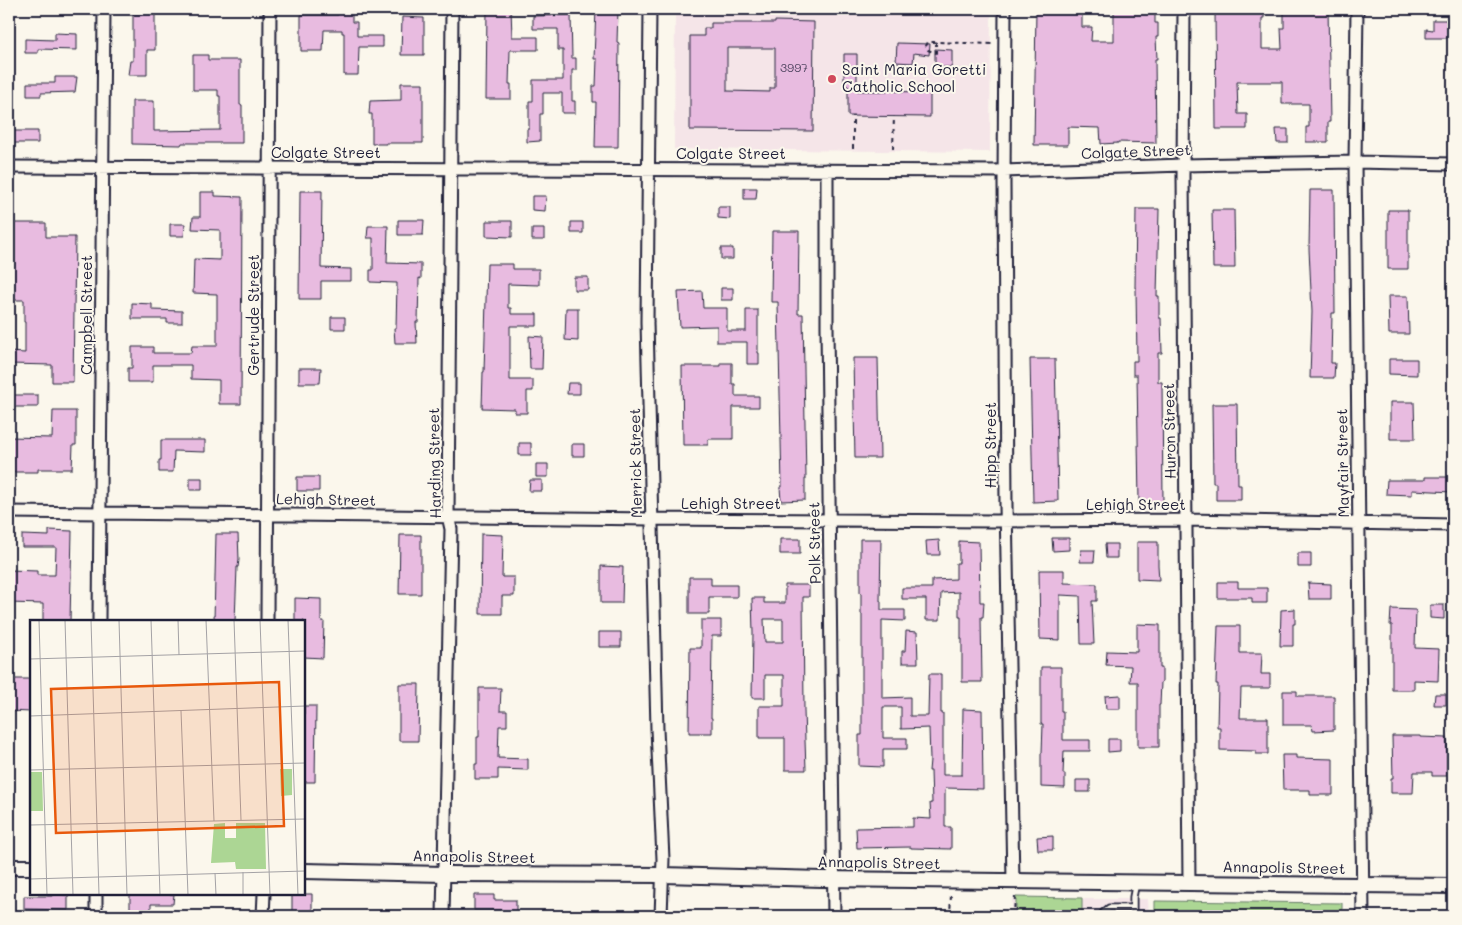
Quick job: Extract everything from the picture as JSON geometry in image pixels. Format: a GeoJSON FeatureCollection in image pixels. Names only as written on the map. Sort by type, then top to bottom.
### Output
{"type":"FeatureCollection","features":[{"type":"Feature","properties":{"kind":"street","name":"Campbell Street"},"geometry":{"type":"LineString","coordinates":[[99,620],[104,9]]}},
{"type":"Feature","properties":{"kind":"street","name":"Gertrude Street"},"geometry":{"type":"LineString","coordinates":[[267,620],[270,9]]}},
{"type":"Feature","properties":{"kind":"street","name":"Harding Street"},"geometry":{"type":"LineString","coordinates":[[443,916],[451,529],[448,516],[452,9]]}},
{"type":"Feature","properties":{"kind":"street","name":"Merrick Street"},"geometry":{"type":"LineString","coordinates":[[650,9],[647,322],[657,729],[663,859],[662,916]]}},
{"type":"Feature","properties":{"kind":"street","name":"Hipp Street"},"geometry":{"type":"LineString","coordinates":[[1005,9],[1006,521],[1014,888]]}},
{"type":"Feature","properties":{"kind":"street","name":"Huron Street"},"geometry":{"type":"LineString","coordinates":[[1184,9],[1183,165],[1189,883]]}},
{"type":"Feature","properties":{"kind":"street","name":"Mayfair Street"},"geometry":{"type":"LineString","coordinates":[[1357,9],[1355,162],[1363,916]]}},
{"type":"Feature","properties":{"kind":"street","name":"Colgate Street"},"geometry":{"type":"LineString","coordinates":[[9,167],[1004,171],[1355,162],[1453,164]]}},
{"type":"Feature","properties":{"kind":"street","name":"Polk Street"},"geometry":{"type":"LineString","coordinates":[[827,170],[834,916]]}},
{"type":"Feature","properties":{"kind":"street","name":"Lehigh Street"},"geometry":{"type":"LineString","coordinates":[[9,512],[652,519],[1187,520],[1453,525]]}},
{"type":"Feature","properties":{"kind":"street"},"geometry":{"type":"LineString","coordinates":[[9,867],[30,867]]}},
{"type":"Feature","properties":{"kind":"street","name":"Annapolis Street"},"geometry":{"type":"LineString","coordinates":[[305,871],[834,879],[1014,888],[1136,882],[1453,886]]}},
{"type":"Feature","properties":{"kind":"street"},"geometry":{"type":"LineString","coordinates":[[96,895],[96,916]]}},
{"type":"Feature","properties":{"kind":"street"},"geometry":{"type":"LineString","coordinates":[[263,916],[264,895]]}},
{"type":"Feature","properties":{"kind":"lane"},"geometry":{"type":"LineString","coordinates":[[1133,916],[1133,897],[1136,882]]}},
{"type":"Feature","properties":{"kind":"lane"},"geometry":{"type":"LineString","coordinates":[[1103,916],[1103,913],[1109,908],[1133,908]]}},
{"type":"Feature","properties":{"kind":"path"},"geometry":{"type":"LineString","coordinates":[[936,42],[936,53],[928,50],[927,43],[936,42],[993,44]]}},
{"type":"Feature","properties":{"kind":"path"},"geometry":{"type":"LineString","coordinates":[[853,149],[854,116]]}},
{"type":"Feature","properties":{"kind":"path"},"geometry":{"type":"LineString","coordinates":[[893,149],[894,116]]}},
{"type":"Feature","properties":{"kind":"path"},"geometry":{"type":"LineString","coordinates":[[1014,888],[1014,916]]}},
{"type":"Feature","properties":{"kind":"path"},"geometry":{"type":"LineString","coordinates":[[950,916],[951,894]]}},
{"type":"Feature","properties":{"kind":"shaded area","name":"Saint Maria Goretti Catholic School"},"geometry":{"type":"Polygon","coordinates":[[[675,9],[991,9],[990,152],[674,149],[675,9]]]}},
{"type":"Feature","properties":{"kind":"shaded area"},"geometry":{"type":"Polygon","coordinates":[[[1012,899],[1148,899],[1149,916],[1012,916],[1012,899]]]}},
{"type":"Feature","properties":{"kind":"green space"},"geometry":{"type":"Polygon","coordinates":[[[1452,564],[1453,733],[1451,733],[1452,564]]]}},
{"type":"Feature","properties":{"kind":"green space"},"geometry":{"type":"Polygon","coordinates":[[[1016,897],[1082,898],[1082,916],[1016,916],[1016,897]]]}},
{"type":"Feature","properties":{"kind":"green space"},"geometry":{"type":"Polygon","coordinates":[[[1155,901],[1342,903],[1342,916],[1155,916],[1155,901]]]}},
{"type":"Feature","properties":{"kind":"building"},"geometry":{"type":"Polygon","coordinates":[[[337,9],[352,9],[352,22],[357,22],[357,36],[383,36],[383,47],[359,47],[358,75],[344,75],[344,33],[342,33],[342,30],[324,30],[323,51],[301,51],[301,15],[338,15],[337,9]]]}},
{"type":"Feature","properties":{"kind":"building"},"geometry":{"type":"Polygon","coordinates":[[[487,9],[511,9],[512,37],[538,37],[538,50],[510,50],[509,84],[511,84],[511,99],[486,99],[487,9]]]}},
{"type":"Feature","properties":{"kind":"building"},"geometry":{"type":"Polygon","coordinates":[[[596,9],[618,9],[618,147],[595,147],[596,102],[593,102],[593,86],[596,86],[597,59],[594,59],[596,9]]]}},
{"type":"Feature","properties":{"kind":"building"},"geometry":{"type":"Polygon","coordinates":[[[1036,9],[1082,9],[1082,27],[1092,27],[1091,41],[1114,41],[1114,9],[1155,9],[1155,23],[1158,23],[1158,37],[1156,37],[1157,59],[1155,59],[1156,143],[1118,142],[1101,144],[1100,128],[1068,127],[1068,145],[1034,145],[1036,9]]]}},
{"type":"Feature","properties":{"kind":"building"},"geometry":{"type":"Polygon","coordinates":[[[1215,9],[1264,9],[1264,18],[1262,18],[1262,49],[1282,49],[1281,28],[1284,28],[1284,9],[1328,9],[1330,122],[1328,122],[1328,142],[1306,142],[1306,127],[1309,127],[1309,104],[1282,104],[1282,82],[1237,82],[1238,114],[1247,114],[1247,129],[1216,129],[1215,9]]]}},
{"type":"Feature","properties":{"kind":"building"},"geometry":{"type":"Polygon","coordinates":[[[133,14],[155,14],[155,50],[147,50],[147,75],[128,75],[130,61],[133,61],[133,14]]]}},
{"type":"Feature","properties":{"kind":"building"},"geometry":{"type":"Polygon","coordinates":[[[571,15],[572,58],[576,58],[576,70],[572,70],[572,101],[575,101],[575,113],[562,113],[562,93],[543,93],[543,114],[540,114],[540,141],[527,142],[529,101],[533,101],[533,80],[563,80],[563,50],[558,50],[558,29],[533,29],[533,16],[571,15]]]}},
{"type":"Feature","properties":{"kind":"building"},"geometry":{"type":"Polygon","coordinates":[[[402,17],[424,18],[424,55],[401,55],[402,17]]]}},
{"type":"Feature","properties":{"kind":"building"},"geometry":{"type":"Polygon","coordinates":[[[1433,20],[1453,20],[1453,38],[1426,38],[1426,29],[1433,30],[1433,20]]]}},
{"type":"Feature","properties":{"kind":"building","name":"Saint Maria Goretti Catholic School"},"geometry":{"type":"Polygon","coordinates":[[[775,21],[814,22],[813,131],[690,130],[690,36],[704,36],[704,28],[711,28],[711,23],[775,23],[775,21]],[[727,48],[727,91],[770,92],[770,88],[775,88],[775,48],[727,48]]]}},
{"type":"Feature","properties":{"kind":"building"},"geometry":{"type":"Polygon","coordinates":[[[55,33],[77,34],[77,50],[38,49],[38,53],[25,53],[25,39],[55,40],[55,33]]]}},
{"type":"Feature","properties":{"kind":"building"},"geometry":{"type":"Polygon","coordinates":[[[897,43],[930,44],[929,55],[914,53],[913,63],[896,62],[897,43]]]}},
{"type":"Feature","properties":{"kind":"building"},"geometry":{"type":"Polygon","coordinates":[[[935,49],[952,50],[952,67],[935,67],[935,49]]]}},
{"type":"Feature","properties":{"kind":"building"},"geometry":{"type":"Polygon","coordinates":[[[844,54],[857,54],[857,91],[930,92],[930,117],[848,116],[848,86],[844,86],[844,54]]]}},
{"type":"Feature","properties":{"kind":"building"},"geometry":{"type":"Polygon","coordinates":[[[193,55],[208,55],[208,60],[240,60],[242,143],[132,144],[132,101],[154,101],[154,131],[220,130],[220,96],[218,96],[218,90],[193,90],[193,55]]]}},
{"type":"Feature","properties":{"kind":"building"},"geometry":{"type":"Polygon","coordinates":[[[55,77],[77,77],[75,92],[41,93],[41,96],[27,96],[27,83],[55,83],[55,77]]]}},
{"type":"Feature","properties":{"kind":"building"},"geometry":{"type":"Polygon","coordinates":[[[401,83],[423,83],[423,143],[372,144],[372,114],[369,114],[370,101],[401,100],[401,83]]]}},
{"type":"Feature","properties":{"kind":"building"},"geometry":{"type":"Polygon","coordinates":[[[1276,129],[1288,129],[1288,143],[1277,143],[1276,129]]]}},
{"type":"Feature","properties":{"kind":"building"},"geometry":{"type":"Polygon","coordinates":[[[9,131],[38,131],[38,143],[9,143],[9,131]]]}},
{"type":"Feature","properties":{"kind":"building"},"geometry":{"type":"Polygon","coordinates":[[[744,188],[757,188],[756,199],[744,199],[744,188]]]}},
{"type":"Feature","properties":{"kind":"building"},"geometry":{"type":"Polygon","coordinates":[[[1310,190],[1334,190],[1335,313],[1332,313],[1331,363],[1335,363],[1334,378],[1310,378],[1312,312],[1309,249],[1310,190]]]}},
{"type":"Feature","properties":{"kind":"building"},"geometry":{"type":"Polygon","coordinates":[[[300,191],[322,191],[321,268],[351,269],[351,281],[321,281],[321,299],[299,299],[300,191]]]}},
{"type":"Feature","properties":{"kind":"building"},"geometry":{"type":"Polygon","coordinates":[[[200,192],[215,192],[215,196],[242,197],[241,404],[219,404],[219,380],[191,379],[191,365],[153,365],[153,382],[128,382],[128,368],[132,368],[132,347],[153,347],[153,353],[191,353],[192,346],[217,346],[217,294],[193,293],[194,259],[220,260],[220,230],[192,229],[193,217],[200,217],[200,192]]]}},
{"type":"Feature","properties":{"kind":"building"},"geometry":{"type":"Polygon","coordinates":[[[532,196],[546,196],[545,211],[532,210],[532,196]]]}},
{"type":"Feature","properties":{"kind":"building"},"geometry":{"type":"Polygon","coordinates":[[[718,207],[730,207],[730,219],[718,218],[718,207]]]}},
{"type":"Feature","properties":{"kind":"building"},"geometry":{"type":"Polygon","coordinates":[[[1136,209],[1159,209],[1157,296],[1159,296],[1159,318],[1161,318],[1162,353],[1158,353],[1158,382],[1162,382],[1163,503],[1139,503],[1137,375],[1133,375],[1133,361],[1137,361],[1135,288],[1136,209]]]}},
{"type":"Feature","properties":{"kind":"building"},"geometry":{"type":"Polygon","coordinates":[[[1212,210],[1234,210],[1235,268],[1213,268],[1212,210]]]}},
{"type":"Feature","properties":{"kind":"building"},"geometry":{"type":"Polygon","coordinates":[[[1388,210],[1408,210],[1408,269],[1388,269],[1388,210]]]}},
{"type":"Feature","properties":{"kind":"building"},"geometry":{"type":"Polygon","coordinates":[[[398,220],[424,220],[423,235],[398,235],[398,220]]]}},
{"type":"Feature","properties":{"kind":"building"},"geometry":{"type":"Polygon","coordinates":[[[486,221],[512,221],[512,237],[486,236],[486,221]]]}},
{"type":"Feature","properties":{"kind":"building"},"geometry":{"type":"Polygon","coordinates":[[[571,222],[583,222],[583,233],[571,233],[571,222]]]}},
{"type":"Feature","properties":{"kind":"building"},"geometry":{"type":"Polygon","coordinates":[[[9,223],[46,223],[46,237],[75,237],[73,382],[52,382],[52,365],[9,364],[9,352],[25,353],[25,322],[24,300],[9,300],[9,223]]]}},
{"type":"Feature","properties":{"kind":"building"},"geometry":{"type":"Polygon","coordinates":[[[170,224],[185,224],[184,236],[170,236],[170,224]]]}},
{"type":"Feature","properties":{"kind":"building"},"geometry":{"type":"Polygon","coordinates":[[[368,226],[388,226],[387,263],[421,264],[418,322],[416,322],[417,343],[395,343],[397,283],[370,282],[370,270],[373,270],[373,238],[367,238],[368,226]]]}},
{"type":"Feature","properties":{"kind":"building"},"geometry":{"type":"Polygon","coordinates":[[[532,229],[544,229],[544,240],[532,240],[532,229]]]}},
{"type":"Feature","properties":{"kind":"building"},"geometry":{"type":"Polygon","coordinates":[[[772,231],[799,231],[798,314],[803,314],[805,500],[781,501],[778,302],[771,302],[772,231]]]}},
{"type":"Feature","properties":{"kind":"building"},"geometry":{"type":"Polygon","coordinates":[[[721,248],[733,248],[733,259],[721,259],[721,248]]]}},
{"type":"Feature","properties":{"kind":"building"},"geometry":{"type":"Polygon","coordinates":[[[487,264],[513,264],[513,269],[539,269],[539,285],[508,284],[508,308],[511,308],[511,314],[537,314],[537,326],[510,326],[510,380],[533,380],[533,391],[527,391],[527,413],[515,413],[515,409],[482,408],[487,264]]]}},
{"type":"Feature","properties":{"kind":"building"},"geometry":{"type":"Polygon","coordinates":[[[574,277],[588,277],[588,290],[574,290],[574,277]]]}},
{"type":"Feature","properties":{"kind":"building"},"geometry":{"type":"Polygon","coordinates":[[[721,288],[733,288],[733,300],[721,300],[721,288]]]}},
{"type":"Feature","properties":{"kind":"building"},"geometry":{"type":"Polygon","coordinates":[[[702,291],[703,308],[727,308],[727,331],[746,331],[746,310],[758,310],[759,364],[747,364],[747,342],[717,342],[717,326],[680,327],[678,292],[702,291]]]}},
{"type":"Feature","properties":{"kind":"building"},"geometry":{"type":"Polygon","coordinates":[[[1388,296],[1408,296],[1409,334],[1389,334],[1388,296]]]}},
{"type":"Feature","properties":{"kind":"building"},"geometry":{"type":"Polygon","coordinates":[[[132,303],[152,304],[152,310],[182,311],[182,323],[167,323],[167,319],[132,319],[132,303]]]}},
{"type":"Feature","properties":{"kind":"building"},"geometry":{"type":"Polygon","coordinates":[[[566,308],[578,308],[578,341],[565,340],[566,308]]]}},
{"type":"Feature","properties":{"kind":"building"},"geometry":{"type":"Polygon","coordinates":[[[331,317],[345,317],[345,329],[331,329],[331,317]]]}},
{"type":"Feature","properties":{"kind":"building"},"geometry":{"type":"Polygon","coordinates":[[[529,336],[543,337],[542,369],[530,369],[529,336]]]}},
{"type":"Feature","properties":{"kind":"building"},"geometry":{"type":"Polygon","coordinates":[[[853,358],[878,358],[880,458],[855,458],[853,358]]]}},
{"type":"Feature","properties":{"kind":"building"},"geometry":{"type":"Polygon","coordinates":[[[1030,359],[1055,359],[1058,501],[1033,502],[1030,359]]]}},
{"type":"Feature","properties":{"kind":"building"},"geometry":{"type":"Polygon","coordinates":[[[1389,359],[1417,359],[1417,375],[1389,374],[1389,359]]]}},
{"type":"Feature","properties":{"kind":"building"},"geometry":{"type":"Polygon","coordinates":[[[720,363],[732,363],[732,384],[735,384],[735,396],[759,396],[759,407],[733,407],[733,439],[708,439],[708,445],[683,445],[682,366],[720,366],[720,363]]]}},
{"type":"Feature","properties":{"kind":"building"},"geometry":{"type":"Polygon","coordinates":[[[299,368],[321,368],[320,383],[299,383],[299,368]]]}},
{"type":"Feature","properties":{"kind":"building"},"geometry":{"type":"Polygon","coordinates":[[[568,383],[580,383],[580,394],[567,394],[568,383]]]}},
{"type":"Feature","properties":{"kind":"building"},"geometry":{"type":"Polygon","coordinates":[[[9,395],[38,395],[38,407],[9,407],[9,395]]]}},
{"type":"Feature","properties":{"kind":"building"},"geometry":{"type":"Polygon","coordinates":[[[1390,402],[1414,402],[1415,439],[1390,439],[1390,402]]]}},
{"type":"Feature","properties":{"kind":"building"},"geometry":{"type":"Polygon","coordinates":[[[1212,404],[1237,404],[1238,485],[1241,485],[1241,500],[1216,500],[1216,483],[1213,483],[1212,404]]]}},
{"type":"Feature","properties":{"kind":"building"},"geometry":{"type":"Polygon","coordinates":[[[53,411],[76,411],[76,445],[73,445],[72,469],[38,469],[38,472],[9,472],[9,437],[52,438],[53,411]]]}},
{"type":"Feature","properties":{"kind":"building"},"geometry":{"type":"Polygon","coordinates":[[[161,440],[205,440],[205,452],[174,451],[173,472],[159,472],[161,440]]]}},
{"type":"Feature","properties":{"kind":"building"},"geometry":{"type":"Polygon","coordinates":[[[519,443],[531,443],[531,455],[519,455],[519,443]]]}},
{"type":"Feature","properties":{"kind":"building"},"geometry":{"type":"Polygon","coordinates":[[[572,444],[584,444],[584,456],[572,456],[572,444]]]}},
{"type":"Feature","properties":{"kind":"building"},"geometry":{"type":"Polygon","coordinates":[[[536,464],[548,464],[548,477],[536,477],[536,464]]]}},
{"type":"Feature","properties":{"kind":"building"},"geometry":{"type":"Polygon","coordinates":[[[297,477],[319,477],[319,491],[297,491],[297,477]]]}},
{"type":"Feature","properties":{"kind":"building"},"geometry":{"type":"Polygon","coordinates":[[[1425,477],[1453,477],[1453,492],[1412,490],[1412,495],[1386,494],[1387,480],[1425,480],[1425,477]]]}},
{"type":"Feature","properties":{"kind":"building"},"geometry":{"type":"Polygon","coordinates":[[[190,478],[202,478],[202,490],[190,490],[190,478]]]}},
{"type":"Feature","properties":{"kind":"building"},"geometry":{"type":"Polygon","coordinates":[[[530,480],[542,480],[542,491],[529,491],[530,480]]]}},
{"type":"Feature","properties":{"kind":"building"},"geometry":{"type":"Polygon","coordinates":[[[49,530],[72,531],[70,620],[43,620],[43,604],[9,603],[9,570],[37,571],[37,575],[55,575],[56,547],[22,547],[22,535],[49,536],[49,530]]]}},
{"type":"Feature","properties":{"kind":"building"},"geometry":{"type":"Polygon","coordinates":[[[216,534],[238,534],[239,560],[237,567],[235,620],[214,620],[216,534]]]}},
{"type":"Feature","properties":{"kind":"building"},"geometry":{"type":"Polygon","coordinates":[[[481,534],[503,535],[502,577],[514,577],[514,596],[502,596],[502,614],[480,614],[481,534]]]}},
{"type":"Feature","properties":{"kind":"building"},"geometry":{"type":"Polygon","coordinates":[[[400,535],[421,535],[421,594],[399,594],[400,535]]]}},
{"type":"Feature","properties":{"kind":"building"},"geometry":{"type":"Polygon","coordinates":[[[1052,538],[1069,538],[1069,550],[1053,551],[1052,538]]]}},
{"type":"Feature","properties":{"kind":"building"},"geometry":{"type":"Polygon","coordinates":[[[780,539],[800,539],[800,554],[780,554],[780,539]]]}},
{"type":"Feature","properties":{"kind":"building"},"geometry":{"type":"Polygon","coordinates":[[[860,539],[881,539],[881,610],[905,610],[905,621],[882,620],[882,698],[910,697],[910,716],[928,716],[929,674],[941,674],[943,775],[962,775],[963,709],[982,710],[983,789],[946,788],[945,791],[945,827],[951,827],[951,849],[911,847],[857,848],[856,828],[913,827],[913,818],[931,819],[930,803],[932,803],[931,771],[929,771],[929,728],[901,729],[901,707],[883,707],[883,738],[907,738],[907,749],[883,749],[883,767],[859,766],[859,735],[862,735],[860,539]]]}},
{"type":"Feature","properties":{"kind":"building"},"geometry":{"type":"Polygon","coordinates":[[[939,540],[940,555],[927,555],[926,541],[939,540]]]}},
{"type":"Feature","properties":{"kind":"building"},"geometry":{"type":"Polygon","coordinates":[[[959,541],[979,542],[980,602],[984,602],[983,617],[981,617],[982,682],[962,682],[959,592],[941,593],[940,620],[926,620],[926,599],[902,599],[902,588],[932,588],[932,580],[956,579],[956,563],[959,563],[959,541]]]}},
{"type":"Feature","properties":{"kind":"building"},"geometry":{"type":"Polygon","coordinates":[[[1137,542],[1158,542],[1159,580],[1137,579],[1137,542]]]}},
{"type":"Feature","properties":{"kind":"building"},"geometry":{"type":"Polygon","coordinates":[[[1105,544],[1117,544],[1117,558],[1106,558],[1105,544]]]}},
{"type":"Feature","properties":{"kind":"building"},"geometry":{"type":"Polygon","coordinates":[[[1081,550],[1095,550],[1094,562],[1080,562],[1081,550]]]}},
{"type":"Feature","properties":{"kind":"building"},"geometry":{"type":"Polygon","coordinates":[[[1298,553],[1311,553],[1311,567],[1298,567],[1298,553]]]}},
{"type":"Feature","properties":{"kind":"building"},"geometry":{"type":"Polygon","coordinates":[[[601,566],[623,567],[622,603],[601,603],[601,566]]]}},
{"type":"Feature","properties":{"kind":"building"},"geometry":{"type":"Polygon","coordinates":[[[1039,570],[1064,570],[1064,583],[1097,584],[1097,601],[1092,601],[1094,644],[1081,644],[1080,596],[1060,595],[1060,640],[1040,639],[1039,570]]]}},
{"type":"Feature","properties":{"kind":"building"},"geometry":{"type":"Polygon","coordinates":[[[689,577],[711,577],[711,585],[737,585],[737,597],[709,597],[709,614],[689,614],[689,577]]]}},
{"type":"Feature","properties":{"kind":"building"},"geometry":{"type":"Polygon","coordinates":[[[1218,582],[1238,582],[1238,588],[1267,588],[1267,603],[1252,603],[1252,598],[1218,598],[1218,582]]]}},
{"type":"Feature","properties":{"kind":"building"},"geometry":{"type":"Polygon","coordinates":[[[1308,583],[1331,584],[1331,599],[1309,599],[1308,583]]]}},
{"type":"Feature","properties":{"kind":"building"},"geometry":{"type":"Polygon","coordinates":[[[785,585],[809,585],[809,597],[803,597],[806,770],[785,770],[785,738],[759,738],[759,706],[784,706],[784,675],[765,675],[765,698],[752,698],[752,598],[764,598],[764,603],[785,603],[785,585]],[[764,619],[765,642],[783,642],[783,619],[764,619]]]}},
{"type":"Feature","properties":{"kind":"building"},"geometry":{"type":"Polygon","coordinates":[[[295,598],[321,599],[321,621],[324,621],[323,658],[305,657],[305,620],[295,620],[295,598]]]}},
{"type":"Feature","properties":{"kind":"building"},"geometry":{"type":"Polygon","coordinates":[[[1430,605],[1444,605],[1444,619],[1430,618],[1430,605]]]}},
{"type":"Feature","properties":{"kind":"building"},"geometry":{"type":"Polygon","coordinates":[[[1295,609],[1293,646],[1280,646],[1281,610],[1295,609]]]}},
{"type":"Feature","properties":{"kind":"building"},"geometry":{"type":"Polygon","coordinates":[[[1391,609],[1416,610],[1415,648],[1439,649],[1438,681],[1414,680],[1414,690],[1392,690],[1391,609]]]}},
{"type":"Feature","properties":{"kind":"building"},"geometry":{"type":"Polygon","coordinates":[[[701,620],[721,620],[721,636],[712,636],[712,733],[689,733],[690,648],[701,648],[701,620]]]}},
{"type":"Feature","properties":{"kind":"building"},"geometry":{"type":"Polygon","coordinates":[[[1137,624],[1160,625],[1160,668],[1162,668],[1162,682],[1159,705],[1159,747],[1138,747],[1138,682],[1130,682],[1131,666],[1106,665],[1107,651],[1137,652],[1137,624]]]}},
{"type":"Feature","properties":{"kind":"building"},"geometry":{"type":"Polygon","coordinates":[[[1218,626],[1240,626],[1240,653],[1262,653],[1261,674],[1270,674],[1270,688],[1241,688],[1240,718],[1268,718],[1268,754],[1256,754],[1256,751],[1220,750],[1220,727],[1217,727],[1218,684],[1216,684],[1218,626]]]}},
{"type":"Feature","properties":{"kind":"building"},"geometry":{"type":"Polygon","coordinates":[[[906,631],[917,632],[918,663],[902,663],[906,631]]]}},
{"type":"Feature","properties":{"kind":"building"},"geometry":{"type":"Polygon","coordinates":[[[599,632],[621,632],[621,647],[599,647],[599,632]]]}},
{"type":"Feature","properties":{"kind":"building"},"geometry":{"type":"Polygon","coordinates":[[[1041,667],[1061,667],[1063,740],[1090,740],[1090,751],[1064,751],[1063,774],[1065,774],[1065,788],[1041,787],[1043,724],[1041,724],[1041,667]]]}},
{"type":"Feature","properties":{"kind":"building"},"geometry":{"type":"Polygon","coordinates":[[[9,679],[30,679],[30,712],[9,711],[9,679]]]}},
{"type":"Feature","properties":{"kind":"building"},"geometry":{"type":"Polygon","coordinates":[[[399,684],[419,684],[418,741],[399,741],[399,684]]]}},
{"type":"Feature","properties":{"kind":"building"},"geometry":{"type":"Polygon","coordinates":[[[479,688],[501,688],[500,711],[507,711],[507,726],[499,726],[498,758],[528,759],[528,770],[498,769],[498,779],[475,779],[477,737],[479,737],[479,688]]]}},
{"type":"Feature","properties":{"kind":"building"},"geometry":{"type":"Polygon","coordinates":[[[1283,691],[1297,691],[1297,696],[1334,696],[1334,730],[1313,731],[1312,725],[1283,725],[1283,691]]]}},
{"type":"Feature","properties":{"kind":"building"},"geometry":{"type":"Polygon","coordinates":[[[1435,694],[1446,694],[1446,705],[1434,705],[1435,694]]]}},
{"type":"Feature","properties":{"kind":"building"},"geometry":{"type":"Polygon","coordinates":[[[1120,695],[1120,709],[1106,709],[1105,696],[1120,695]]]}},
{"type":"Feature","properties":{"kind":"building"},"geometry":{"type":"Polygon","coordinates":[[[305,706],[316,706],[315,782],[305,782],[305,706]]]}},
{"type":"Feature","properties":{"kind":"building"},"geometry":{"type":"Polygon","coordinates":[[[1392,736],[1447,738],[1447,776],[1432,776],[1432,772],[1414,772],[1413,793],[1391,793],[1391,778],[1393,778],[1392,736]]]}},
{"type":"Feature","properties":{"kind":"building"},"geometry":{"type":"Polygon","coordinates":[[[1108,739],[1120,739],[1120,751],[1108,752],[1108,739]]]}},
{"type":"Feature","properties":{"kind":"building"},"geometry":{"type":"Polygon","coordinates":[[[1282,755],[1296,755],[1296,758],[1333,759],[1333,795],[1310,795],[1310,790],[1283,790],[1282,755]]]}},
{"type":"Feature","properties":{"kind":"building"},"geometry":{"type":"Polygon","coordinates":[[[1076,780],[1090,780],[1090,792],[1076,792],[1076,780]]]}},
{"type":"Feature","properties":{"kind":"building"},"geometry":{"type":"Polygon","coordinates":[[[1053,836],[1053,850],[1038,850],[1037,837],[1053,836]]]}},
{"type":"Feature","properties":{"kind":"building"},"geometry":{"type":"Polygon","coordinates":[[[312,894],[312,916],[292,916],[292,895],[312,894]]]}},
{"type":"Feature","properties":{"kind":"building"},"geometry":{"type":"Polygon","coordinates":[[[68,895],[68,910],[24,909],[24,896],[68,895]]]}},
{"type":"Feature","properties":{"kind":"building"},"geometry":{"type":"Polygon","coordinates":[[[130,895],[174,895],[173,904],[151,904],[151,916],[130,916],[130,895]]]}},
{"type":"Feature","properties":{"kind":"building"},"geometry":{"type":"Polygon","coordinates":[[[474,895],[494,895],[494,900],[516,900],[516,916],[501,916],[501,910],[474,910],[474,895]]]}},
{"type":"Feature","properties":{"kind":"place","name":"Saint Maria Goretti Catholic School"},"geometry":{"type":"Point","coordinates":[832,79]}}]}
